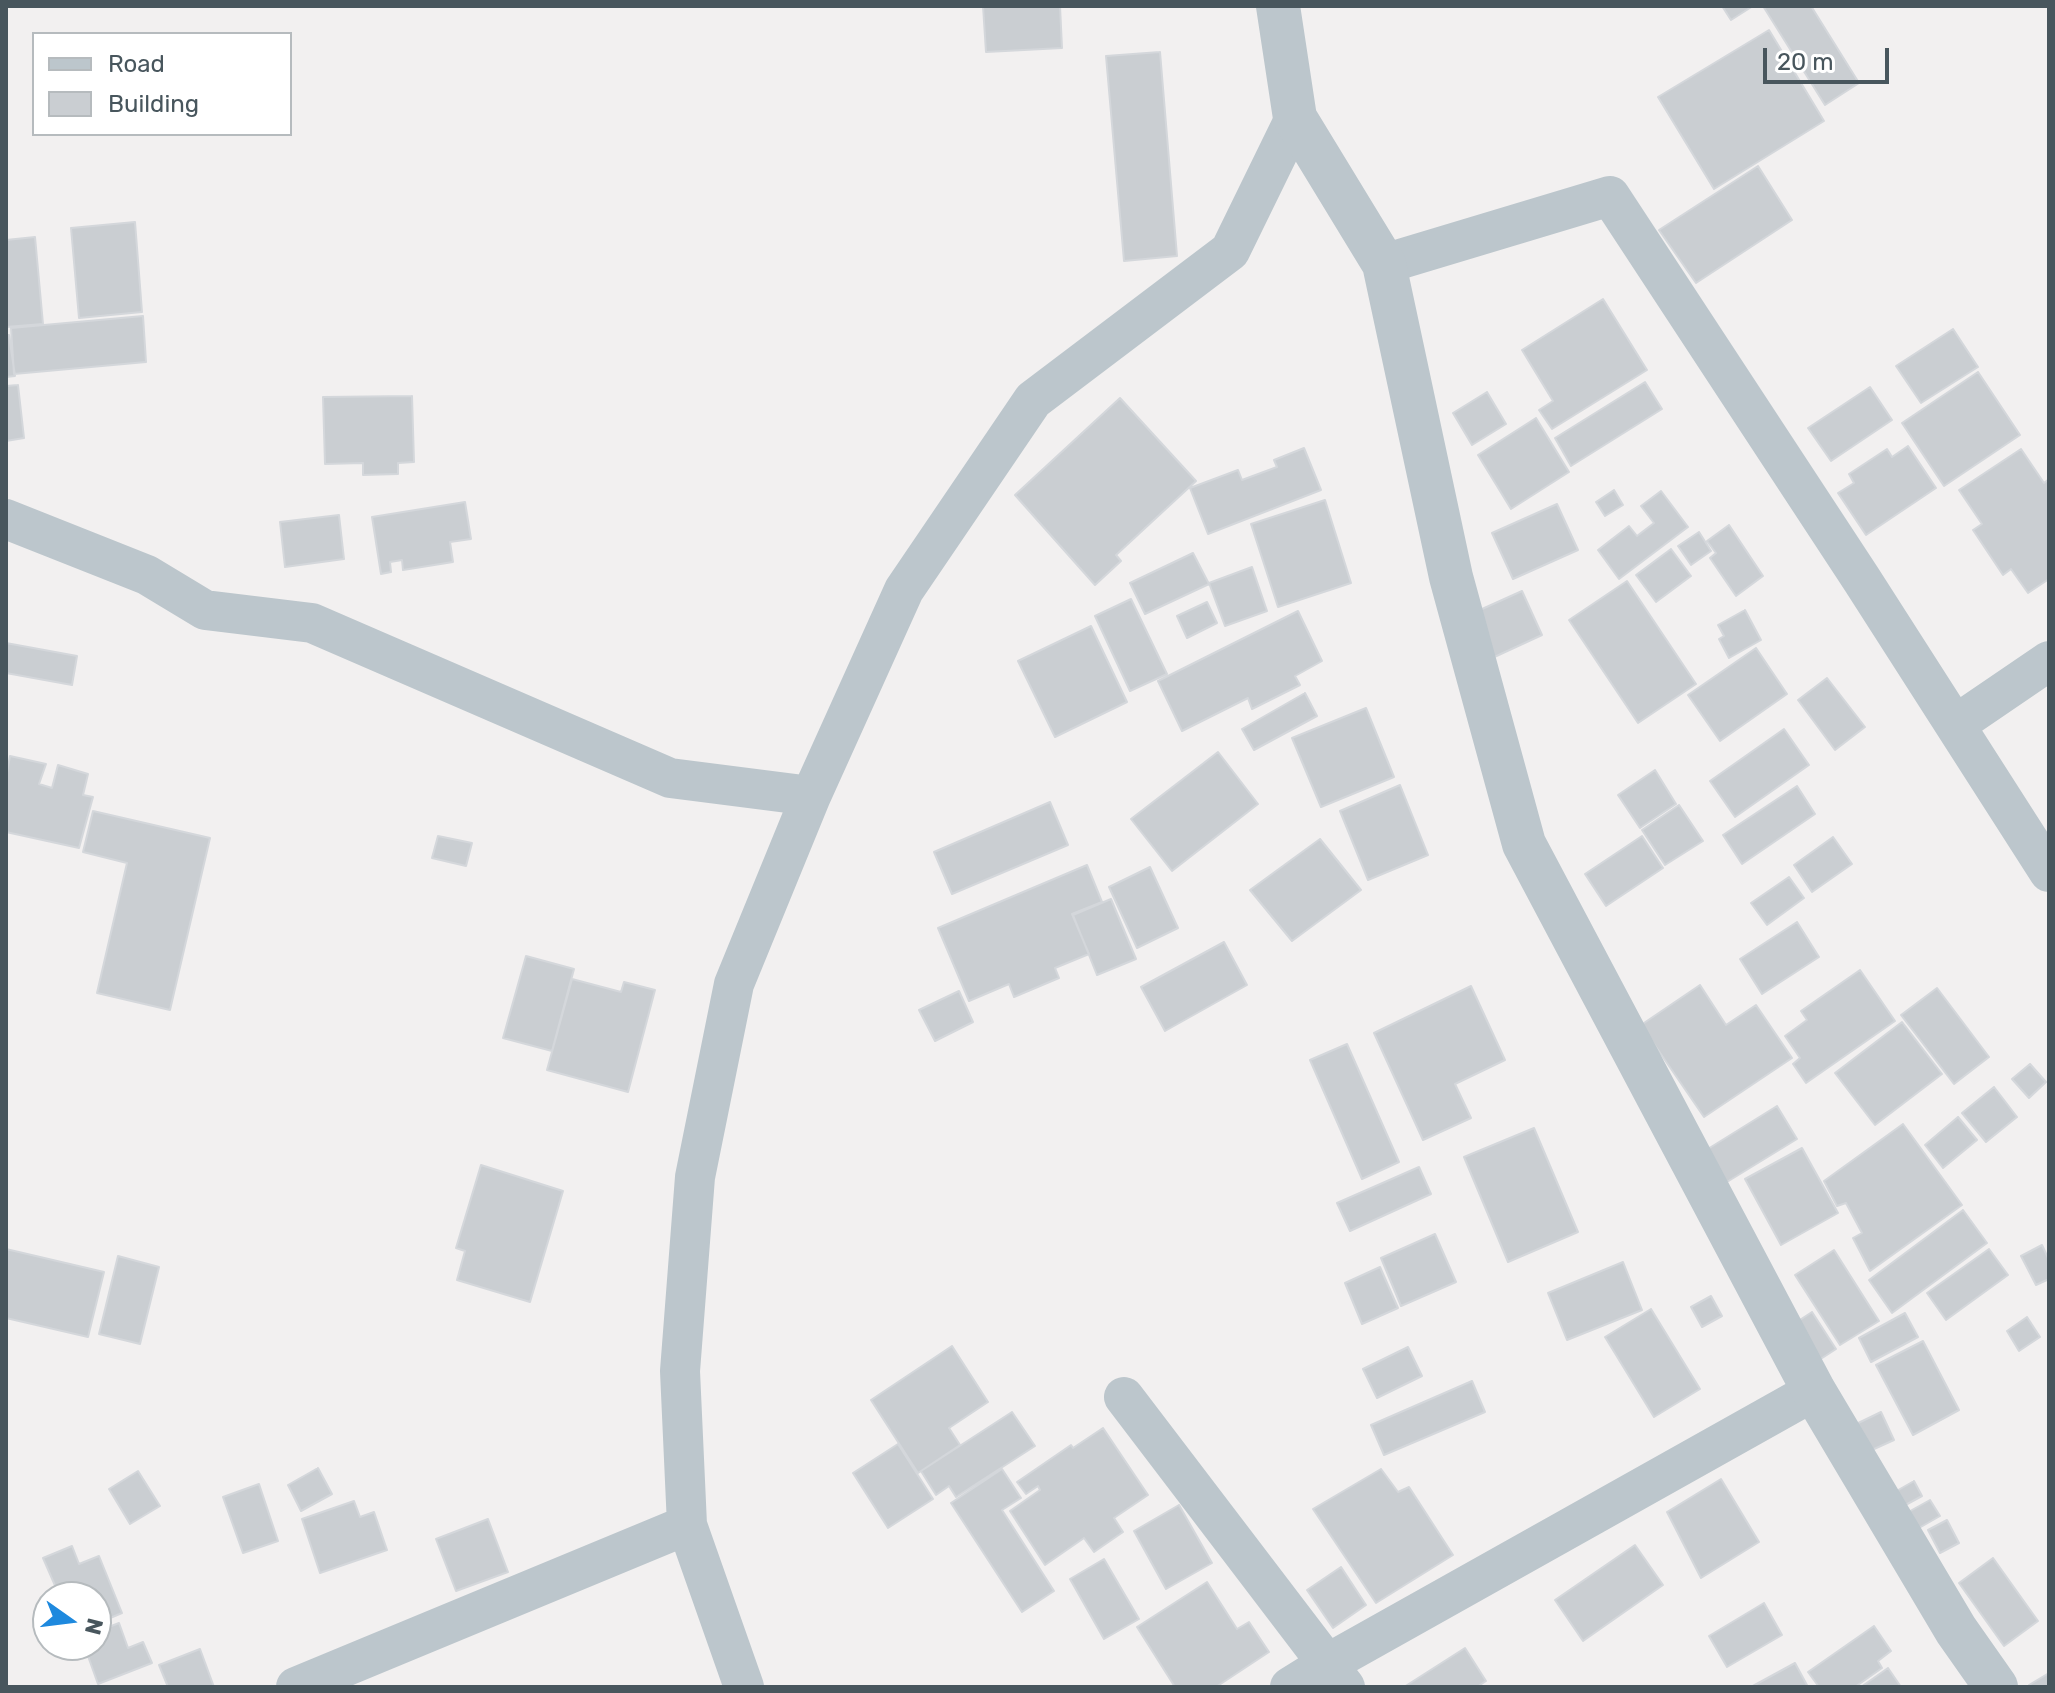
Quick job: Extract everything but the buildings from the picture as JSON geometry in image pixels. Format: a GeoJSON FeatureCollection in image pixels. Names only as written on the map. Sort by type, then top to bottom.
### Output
{"type":"FeatureCollection","features":[{"type":"Feature","properties":{"kind":"street"},"geometry":{"type":"LineString","coordinates":[[1278,6],[1295,118],[1384,264],[1451,577],[1524,844],[1814,1391],[1956,1630],[1996,1687]]}},
{"type":"Feature","properties":{"kind":"street"},"geometry":{"type":"LineString","coordinates":[[744,1687],[687,1525],[680,1371],[695,1177],[734,984],[811,796],[904,590],[1033,400],[1230,251],[1295,118]]}},
{"type":"Feature","properties":{"kind":"street"},"geometry":{"type":"LineString","coordinates":[[1384,264],[1610,196],[2049,872]]}},
{"type":"Feature","properties":{"kind":"street"},"geometry":{"type":"LineString","coordinates":[[6,519],[147,575],[205,610],[312,623],[670,778],[811,796]]}},
{"type":"Feature","properties":{"kind":"street"},"geometry":{"type":"LineString","coordinates":[[1955,725],[2049,661]]}},
{"type":"Feature","properties":{"kind":"street"},"geometry":{"type":"LineString","coordinates":[[1290,1687],[1336,1676],[1814,1391]]}},
{"type":"Feature","properties":{"kind":"street"},"geometry":{"type":"LineString","coordinates":[[1124,1397],[1336,1676]]}},
{"type":"Feature","properties":{"kind":"street"},"geometry":{"type":"LineString","coordinates":[[296,1687],[687,1525]]}}]}
